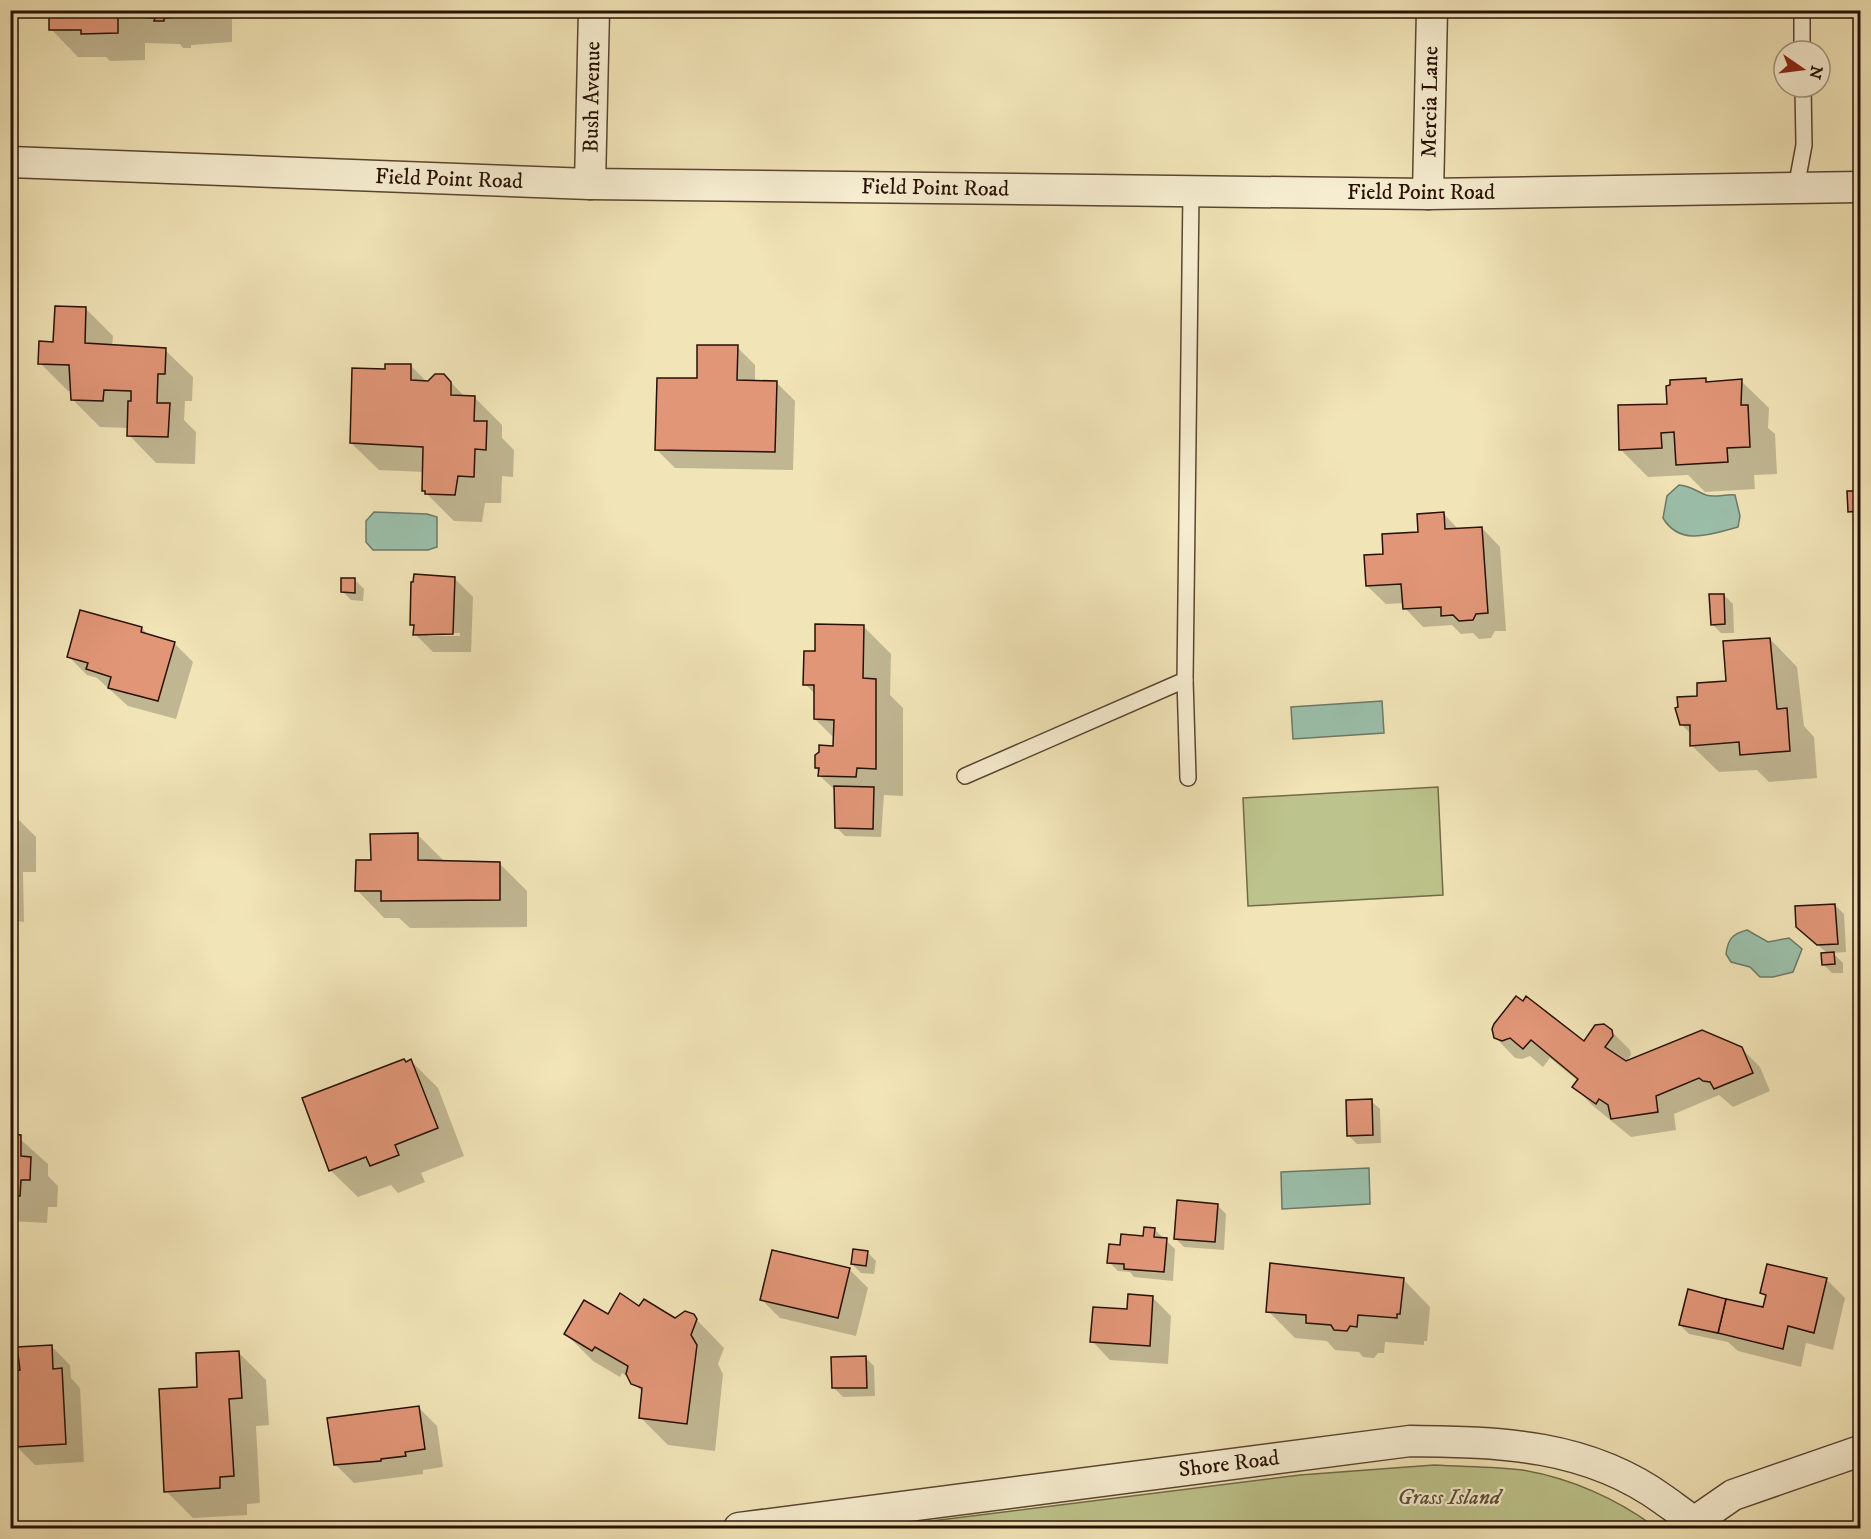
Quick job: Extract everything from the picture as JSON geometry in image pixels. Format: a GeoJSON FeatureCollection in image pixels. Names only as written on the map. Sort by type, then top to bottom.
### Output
{"type":"FeatureCollection","features":[{"type":"Feature","properties":{"kind":"street","name":"Bush Avenue"},"geometry":{"type":"LineString","coordinates":[[590,184],[594,10]]}},
{"type":"Feature","properties":{"kind":"street","name":"Mercia Lane"},"geometry":{"type":"LineString","coordinates":[[1428,194],[1432,10]]}},
{"type":"Feature","properties":{"kind":"street","name":"Field Point Road"},"geometry":{"type":"LineString","coordinates":[[10,162],[590,184],[1428,194],[1860,187]]}},
{"type":"Feature","properties":{"kind":"street","name":"Shore Road"},"geometry":{"type":"LineString","coordinates":[[739,1528],[1410,1441],[1500,1443],[1573,1456],[1637,1481],[1697,1525]]}},
{"type":"Feature","properties":{"kind":"street"},"geometry":{"type":"LineString","coordinates":[[1697,1525],[1733,1494],[1860,1451]]}},
{"type":"Feature","properties":{"kind":"lane"},"geometry":{"type":"LineString","coordinates":[[1802,10],[1802,39]]}},
{"type":"Feature","properties":{"kind":"lane"},"geometry":{"type":"LineString","coordinates":[[1796,188],[1804,145],[1803,99]]}},
{"type":"Feature","properties":{"kind":"lane"},"geometry":{"type":"LineString","coordinates":[[1188,778],[1185,680],[1191,191]]}},
{"type":"Feature","properties":{"kind":"lane"},"geometry":{"type":"LineString","coordinates":[[965,776],[1185,680]]}},
{"type":"Feature","properties":{"kind":"green space"},"geometry":{"type":"Polygon","coordinates":[[[1438,787],[1443,895],[1248,906],[1243,798],[1438,787]]]}},
{"type":"Feature","properties":{"kind":"green space","name":"Grass Island"},"geometry":{"type":"Polygon","coordinates":[[[1434,1465],[1522,1470],[1558,1478],[1610,1499],[1656,1528],[875,1528],[1300,1475],[1434,1465]]]}},
{"type":"Feature","properties":{"kind":"shaded area"},"geometry":{"type":"Polygon","coordinates":[[[1679,485],[1709,496],[1735,495],[1740,516],[1738,527],[1697,536],[1678,533],[1663,518],[1667,496],[1679,485]]]}},
{"type":"Feature","properties":{"kind":"shaded area"},"geometry":{"type":"Polygon","coordinates":[[[374,512],[427,514],[437,517],[437,547],[428,550],[373,550],[366,542],[366,521],[374,512]]]}},
{"type":"Feature","properties":{"kind":"shaded area"},"geometry":{"type":"Polygon","coordinates":[[[1382,701],[1384,733],[1293,739],[1291,707],[1382,701]]]}},
{"type":"Feature","properties":{"kind":"shaded area"},"geometry":{"type":"Polygon","coordinates":[[[1747,930],[1768,942],[1789,938],[1802,949],[1793,972],[1773,977],[1760,977],[1750,967],[1731,962],[1726,954],[1728,944],[1734,935],[1747,930]]]}},
{"type":"Feature","properties":{"kind":"shaded area"},"geometry":{"type":"Polygon","coordinates":[[[1369,1168],[1370,1204],[1282,1209],[1281,1172],[1369,1168]]]}},
{"type":"Feature","properties":{"kind":"building"},"geometry":{"type":"Polygon","coordinates":[[[49,10],[205,10],[205,15],[164,18],[164,21],[154,21],[155,18],[118,16],[118,33],[81,34],[81,30],[49,30],[49,10]]]}},
{"type":"Feature","properties":{"kind":"building"},"geometry":{"type":"Polygon","coordinates":[[[55,306],[86,307],[85,343],[166,348],[165,374],[158,374],[157,403],[170,403],[168,437],[127,436],[128,401],[131,401],[131,391],[104,390],[103,401],[71,400],[69,365],[38,364],[39,341],[53,342],[55,306]]]}},
{"type":"Feature","properties":{"kind":"building"},"geometry":{"type":"Polygon","coordinates":[[[697,345],[738,345],[737,380],[777,381],[775,452],[655,450],[657,378],[697,378],[697,345]]]}},
{"type":"Feature","properties":{"kind":"building"},"geometry":{"type":"Polygon","coordinates":[[[385,364],[411,364],[411,380],[428,381],[435,374],[444,374],[451,382],[451,395],[475,396],[474,421],[487,421],[486,450],[475,449],[474,477],[458,476],[455,495],[425,494],[425,491],[422,491],[423,447],[350,443],[352,368],[385,369],[385,364]]]}},
{"type":"Feature","properties":{"kind":"building"},"geometry":{"type":"Polygon","coordinates":[[[1706,378],[1706,382],[1742,379],[1741,405],[1748,405],[1750,447],[1727,448],[1728,462],[1676,465],[1674,432],[1661,433],[1662,448],[1619,450],[1618,405],[1667,404],[1666,386],[1670,385],[1670,380],[1706,378]]]}},
{"type":"Feature","properties":{"kind":"building"},"geometry":{"type":"Polygon","coordinates":[[[1847,491],[1860,491],[1860,511],[1848,512],[1847,491]]]}},
{"type":"Feature","properties":{"kind":"building"},"geometry":{"type":"Polygon","coordinates":[[[1444,512],[1445,529],[1482,527],[1488,613],[1476,614],[1473,620],[1459,621],[1453,615],[1441,616],[1441,607],[1403,609],[1401,584],[1366,586],[1364,555],[1383,554],[1382,534],[1418,532],[1417,514],[1444,512]]]}},
{"type":"Feature","properties":{"kind":"building"},"geometry":{"type":"Polygon","coordinates":[[[414,574],[455,577],[453,634],[413,635],[414,625],[410,625],[411,582],[413,582],[414,574]]]}},
{"type":"Feature","properties":{"kind":"building"},"geometry":{"type":"Polygon","coordinates":[[[341,578],[355,578],[355,593],[341,592],[341,578]]]}},
{"type":"Feature","properties":{"kind":"building"},"geometry":{"type":"Polygon","coordinates":[[[1709,594],[1724,594],[1725,624],[1711,625],[1709,594]]]}},
{"type":"Feature","properties":{"kind":"building"},"geometry":{"type":"Polygon","coordinates":[[[80,610],[142,627],[141,632],[175,642],[158,701],[108,688],[111,677],[86,669],[88,663],[67,657],[80,610]]]}},
{"type":"Feature","properties":{"kind":"building"},"geometry":{"type":"Polygon","coordinates":[[[815,624],[864,625],[863,678],[876,679],[876,769],[857,768],[856,777],[818,776],[819,768],[815,768],[815,755],[819,752],[819,745],[833,746],[834,720],[814,719],[814,685],[803,685],[804,651],[815,651],[815,624]]]}},
{"type":"Feature","properties":{"kind":"building"},"geometry":{"type":"Polygon","coordinates":[[[1770,638],[1777,709],[1787,708],[1790,751],[1740,755],[1739,742],[1690,746],[1690,725],[1680,725],[1675,708],[1678,707],[1677,697],[1697,696],[1697,683],[1726,681],[1723,641],[1770,638]]]}},
{"type":"Feature","properties":{"kind":"building"},"geometry":{"type":"Polygon","coordinates":[[[834,786],[874,787],[873,829],[835,828],[834,786]]]}},
{"type":"Feature","properties":{"kind":"building"},"geometry":{"type":"Polygon","coordinates":[[[418,833],[418,860],[500,862],[500,900],[381,901],[381,891],[355,891],[356,860],[371,860],[370,834],[418,833]]]}},
{"type":"Feature","properties":{"kind":"building"},"geometry":{"type":"Polygon","coordinates":[[[1835,904],[1838,944],[1817,945],[1796,927],[1795,906],[1835,904]]]}},
{"type":"Feature","properties":{"kind":"building"},"geometry":{"type":"Polygon","coordinates":[[[1834,952],[1835,964],[1822,965],[1821,953],[1834,952]]]}},
{"type":"Feature","properties":{"kind":"building"},"geometry":{"type":"Polygon","coordinates":[[[1516,996],[1523,1001],[1526,996],[1584,1041],[1595,1025],[1604,1024],[1612,1030],[1613,1036],[1605,1047],[1626,1061],[1702,1030],[1742,1047],[1753,1073],[1714,1089],[1710,1082],[1699,1078],[1656,1096],[1658,1112],[1611,1119],[1608,1105],[1599,1099],[1596,1104],[1572,1087],[1578,1079],[1531,1040],[1523,1049],[1510,1038],[1502,1041],[1494,1038],[1492,1029],[1494,1024],[1516,996]]]}},
{"type":"Feature","properties":{"kind":"building"},"geometry":{"type":"Polygon","coordinates":[[[404,1059],[406,1062],[411,1059],[438,1128],[395,1145],[399,1155],[370,1166],[366,1157],[329,1171],[302,1098],[404,1059]]]}},
{"type":"Feature","properties":{"kind":"building"},"geometry":{"type":"Polygon","coordinates":[[[1372,1099],[1373,1135],[1347,1136],[1346,1100],[1372,1099]]]}},
{"type":"Feature","properties":{"kind":"building"},"geometry":{"type":"Polygon","coordinates":[[[10,1134],[21,1135],[21,1156],[31,1157],[30,1180],[21,1180],[20,1196],[10,1196],[10,1134]]]}},
{"type":"Feature","properties":{"kind":"building"},"geometry":{"type":"Polygon","coordinates":[[[1177,1200],[1218,1204],[1215,1242],[1174,1239],[1177,1200]]]}},
{"type":"Feature","properties":{"kind":"building"},"geometry":{"type":"Polygon","coordinates":[[[1144,1227],[1155,1228],[1154,1237],[1167,1238],[1164,1272],[1124,1269],[1124,1264],[1107,1263],[1109,1244],[1120,1245],[1121,1234],[1143,1236],[1144,1227]]]}},
{"type":"Feature","properties":{"kind":"building"},"geometry":{"type":"Polygon","coordinates":[[[853,1249],[868,1251],[866,1266],[851,1264],[853,1249]]]}},
{"type":"Feature","properties":{"kind":"building"},"geometry":{"type":"Polygon","coordinates":[[[772,1250],[850,1268],[838,1318],[760,1300],[772,1250]]]}},
{"type":"Feature","properties":{"kind":"building"},"geometry":{"type":"Polygon","coordinates":[[[1270,1263],[1404,1278],[1400,1314],[1397,1314],[1397,1318],[1358,1315],[1357,1327],[1350,1326],[1347,1331],[1334,1330],[1331,1325],[1306,1323],[1306,1315],[1266,1312],[1270,1263]]]}},
{"type":"Feature","properties":{"kind":"building"},"geometry":{"type":"Polygon","coordinates":[[[1767,1264],[1827,1278],[1814,1333],[1788,1326],[1783,1349],[1718,1333],[1726,1299],[1763,1307],[1766,1295],[1760,1293],[1767,1264]]]}},
{"type":"Feature","properties":{"kind":"building"},"geometry":{"type":"Polygon","coordinates":[[[1688,1289],[1726,1299],[1718,1333],[1679,1325],[1688,1289]]]}},
{"type":"Feature","properties":{"kind":"building"},"geometry":{"type":"Polygon","coordinates":[[[620,1293],[639,1306],[644,1299],[675,1318],[685,1311],[694,1314],[697,1319],[691,1335],[697,1345],[687,1424],[639,1418],[642,1388],[631,1384],[626,1374],[628,1366],[595,1347],[592,1351],[564,1334],[584,1300],[608,1314],[620,1293]]]}},
{"type":"Feature","properties":{"kind":"building"},"geometry":{"type":"Polygon","coordinates":[[[1128,1294],[1153,1296],[1150,1346],[1090,1342],[1093,1307],[1127,1309],[1128,1294]]]}},
{"type":"Feature","properties":{"kind":"building"},"geometry":{"type":"Polygon","coordinates":[[[52,1345],[53,1369],[62,1368],[66,1444],[15,1447],[10,1373],[20,1370],[17,1347],[52,1345]]]}},
{"type":"Feature","properties":{"kind":"building"},"geometry":{"type":"Polygon","coordinates":[[[239,1351],[242,1398],[229,1399],[234,1476],[220,1477],[220,1488],[164,1492],[159,1389],[197,1387],[196,1353],[239,1351]]]}},
{"type":"Feature","properties":{"kind":"building"},"geometry":{"type":"Polygon","coordinates":[[[866,1356],[867,1388],[832,1388],[831,1357],[866,1356]]]}},
{"type":"Feature","properties":{"kind":"building"},"geometry":{"type":"Polygon","coordinates":[[[419,1406],[425,1449],[405,1452],[406,1456],[381,1459],[381,1461],[334,1465],[327,1418],[419,1406]]]}}]}
